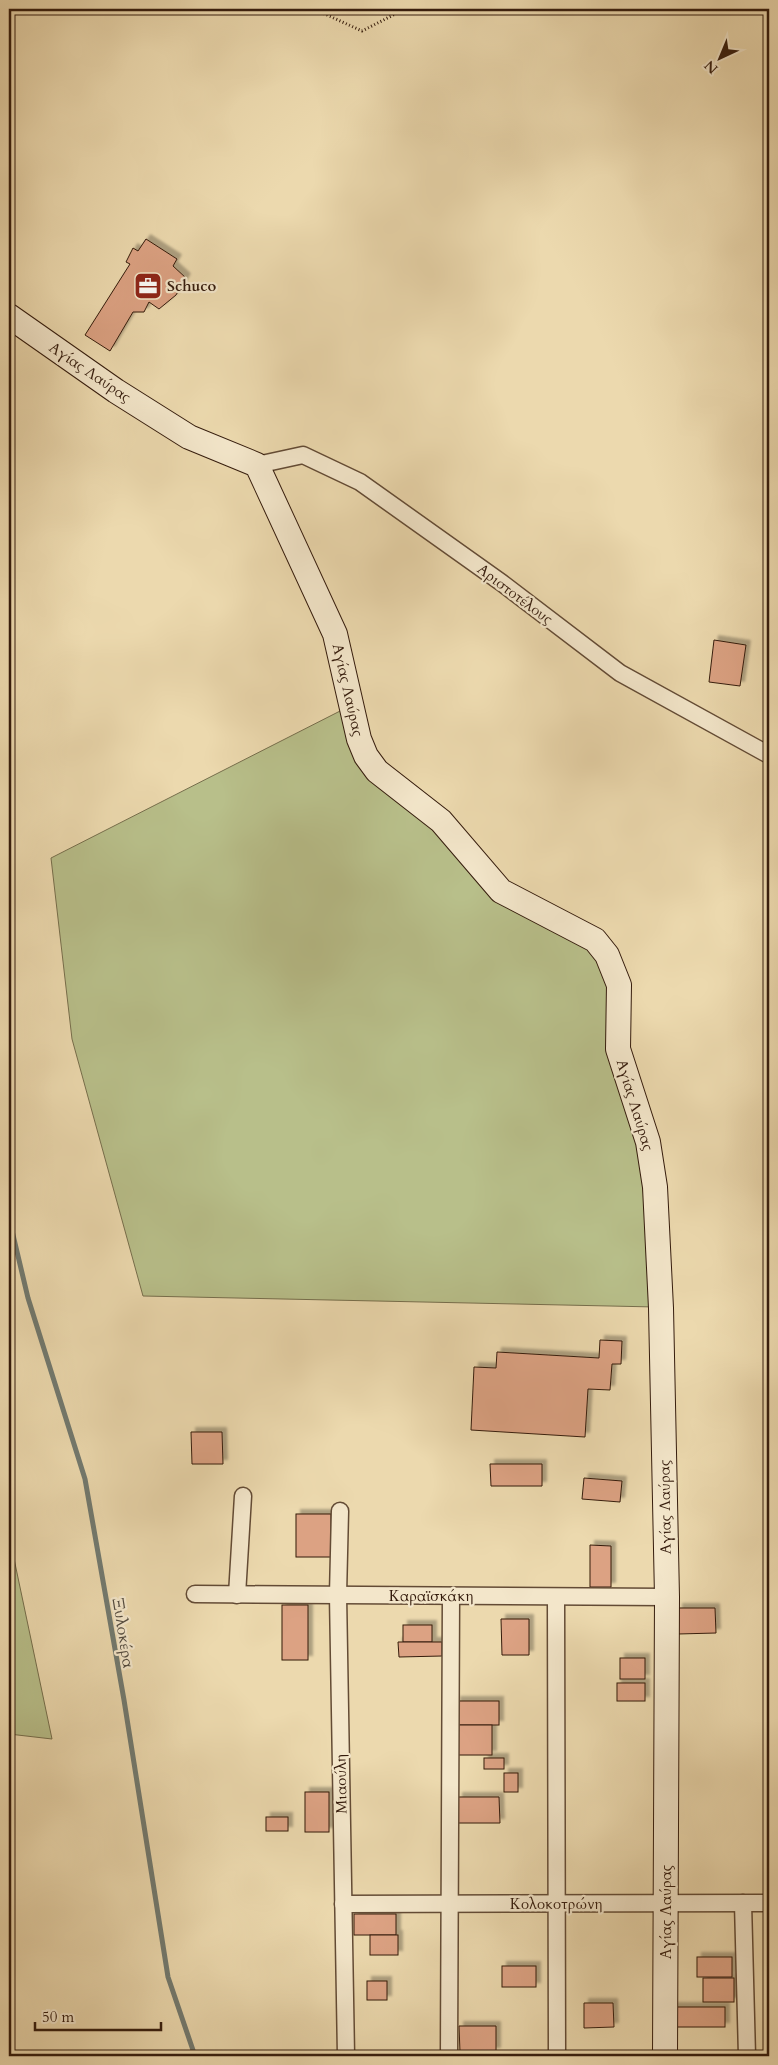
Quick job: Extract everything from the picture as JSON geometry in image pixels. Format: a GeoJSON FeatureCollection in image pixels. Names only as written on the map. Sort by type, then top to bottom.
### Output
{"type":"FeatureCollection","features":[{"type":"Feature","properties":{"kind":"street","name":"Αγίας Λαύρας"},"geometry":{"type":"LineString","coordinates":[[9,316],[116,391],[189,437],[257,465],[335,634],[359,739],[366,756],[378,771],[441,822],[501,891],[595,940],[607,955],[618,985],[618,1049],[648,1142],[655,1187],[667,1597],[665,2056]]}},
{"type":"Feature","properties":{"kind":"street","name":"Αριστοτέλους"},"geometry":{"type":"LineString","coordinates":[[257,465],[303,455],[360,482],[502,584],[620,673],[769,754]]}},
{"type":"Feature","properties":{"kind":"street"},"geometry":{"type":"LineString","coordinates":[[236,1594],[243,1496]]}},
{"type":"Feature","properties":{"kind":"street","name":"Μιαούλη"},"geometry":{"type":"LineString","coordinates":[[340,1511],[338,1595],[346,2056]]}},
{"type":"Feature","properties":{"kind":"street","name":"Καραϊσκάκη"},"geometry":{"type":"LineString","coordinates":[[195,1594],[667,1597]]}},
{"type":"Feature","properties":{"kind":"street"},"geometry":{"type":"LineString","coordinates":[[449,2056],[451,1596]]}},
{"type":"Feature","properties":{"kind":"street"},"geometry":{"type":"LineString","coordinates":[[556,1596],[558,2056]]}},
{"type":"Feature","properties":{"kind":"street"},"geometry":{"type":"LineString","coordinates":[[743,1903],[746,2056]]}},
{"type":"Feature","properties":{"kind":"street","name":"Κολοκοτρώνη"},"geometry":{"type":"LineString","coordinates":[[343,1904],[769,1904]]}},
{"type":"Feature","properties":{"kind":"path"},"geometry":{"type":"LineString","coordinates":[[314,9],[362,31],[405,9]]}},
{"type":"Feature","properties":{"kind":"green space"},"geometry":{"type":"Polygon","coordinates":[[[344,709],[360,763],[584,942],[600,959],[610,982],[638,1144],[656,1307],[143,1296],[72,1039],[51,858],[344,709]]]}},
{"type":"Feature","properties":{"kind":"green space"},"geometry":{"type":"Polygon","coordinates":[[[9,1535],[52,1739],[9,1734],[9,1535]]]}},
{"type":"Feature","properties":{"kind":"building","name":"Schuco"},"geometry":{"type":"Polygon","coordinates":[[[146,239],[177,259],[173,266],[186,278],[176,295],[159,309],[149,302],[144,312],[133,312],[110,351],[85,335],[130,264],[126,262],[133,248],[138,251],[146,239]]]}},
{"type":"Feature","properties":{"kind":"building"},"geometry":{"type":"Polygon","coordinates":[[[714,640],[746,645],[740,686],[709,682],[714,640]]]}},
{"type":"Feature","properties":{"kind":"building"},"geometry":{"type":"Polygon","coordinates":[[[600,1340],[622,1341],[621,1364],[612,1364],[610,1390],[588,1389],[585,1437],[471,1430],[474,1367],[496,1368],[497,1352],[599,1358],[600,1340]]]}},
{"type":"Feature","properties":{"kind":"building"},"geometry":{"type":"Polygon","coordinates":[[[191,1432],[222,1432],[223,1464],[192,1464],[191,1432]]]}},
{"type":"Feature","properties":{"kind":"building"},"geometry":{"type":"Polygon","coordinates":[[[490,1464],[542,1464],[542,1486],[491,1486],[490,1464]]]}},
{"type":"Feature","properties":{"kind":"building"},"geometry":{"type":"Polygon","coordinates":[[[584,1478],[622,1481],[620,1502],[582,1499],[584,1478]]]}},
{"type":"Feature","properties":{"kind":"building"},"geometry":{"type":"Polygon","coordinates":[[[296,1514],[331,1514],[331,1557],[296,1557],[296,1514]]]}},
{"type":"Feature","properties":{"kind":"building"},"geometry":{"type":"Polygon","coordinates":[[[590,1545],[611,1546],[611,1587],[590,1587],[590,1545]]]}},
{"type":"Feature","properties":{"kind":"building"},"geometry":{"type":"Polygon","coordinates":[[[282,1605],[308,1605],[308,1660],[282,1660],[282,1605]]]}},
{"type":"Feature","properties":{"kind":"building"},"geometry":{"type":"Polygon","coordinates":[[[678,1608],[715,1608],[716,1633],[678,1634],[678,1608]]]}},
{"type":"Feature","properties":{"kind":"building"},"geometry":{"type":"Polygon","coordinates":[[[501,1619],[529,1619],[529,1655],[502,1655],[501,1619]]]}},
{"type":"Feature","properties":{"kind":"building"},"geometry":{"type":"Polygon","coordinates":[[[403,1625],[432,1625],[432,1642],[403,1642],[403,1625]]]}},
{"type":"Feature","properties":{"kind":"building"},"geometry":{"type":"Polygon","coordinates":[[[398,1642],[442,1642],[442,1656],[399,1657],[398,1642]]]}},
{"type":"Feature","properties":{"kind":"building"},"geometry":{"type":"Polygon","coordinates":[[[620,1658],[645,1658],[645,1679],[620,1679],[620,1658]]]}},
{"type":"Feature","properties":{"kind":"building"},"geometry":{"type":"Polygon","coordinates":[[[617,1683],[645,1683],[645,1701],[617,1701],[617,1683]]]}},
{"type":"Feature","properties":{"kind":"building"},"geometry":{"type":"Polygon","coordinates":[[[456,1701],[499,1701],[499,1725],[456,1725],[456,1701]]]}},
{"type":"Feature","properties":{"kind":"building"},"geometry":{"type":"Polygon","coordinates":[[[456,1725],[492,1725],[492,1755],[456,1755],[456,1725]]]}},
{"type":"Feature","properties":{"kind":"building"},"geometry":{"type":"Polygon","coordinates":[[[484,1758],[504,1758],[504,1769],[484,1769],[484,1758]]]}},
{"type":"Feature","properties":{"kind":"building"},"geometry":{"type":"Polygon","coordinates":[[[504,1773],[518,1773],[518,1792],[504,1792],[504,1773]]]}},
{"type":"Feature","properties":{"kind":"building"},"geometry":{"type":"Polygon","coordinates":[[[305,1792],[329,1792],[329,1832],[305,1832],[305,1792]]]}},
{"type":"Feature","properties":{"kind":"building"},"geometry":{"type":"Polygon","coordinates":[[[458,1797],[499,1797],[500,1823],[458,1823],[458,1797]]]}},
{"type":"Feature","properties":{"kind":"building"},"geometry":{"type":"Polygon","coordinates":[[[266,1817],[288,1817],[288,1831],[266,1831],[266,1817]]]}},
{"type":"Feature","properties":{"kind":"building"},"geometry":{"type":"Polygon","coordinates":[[[354,1914],[396,1914],[396,1935],[354,1935],[354,1914]]]}},
{"type":"Feature","properties":{"kind":"building"},"geometry":{"type":"Polygon","coordinates":[[[370,1935],[398,1935],[398,1955],[370,1955],[370,1935]]]}},
{"type":"Feature","properties":{"kind":"building"},"geometry":{"type":"Polygon","coordinates":[[[697,1957],[732,1957],[732,1977],[697,1977],[697,1957]]]}},
{"type":"Feature","properties":{"kind":"building"},"geometry":{"type":"Polygon","coordinates":[[[502,1966],[536,1966],[536,1987],[502,1987],[502,1966]]]}},
{"type":"Feature","properties":{"kind":"building"},"geometry":{"type":"Polygon","coordinates":[[[703,1978],[734,1978],[734,2002],[703,2002],[703,1978]]]}},
{"type":"Feature","properties":{"kind":"building"},"geometry":{"type":"Polygon","coordinates":[[[367,1981],[387,1981],[387,2000],[367,2000],[367,1981]]]}},
{"type":"Feature","properties":{"kind":"building"},"geometry":{"type":"Polygon","coordinates":[[[584,2003],[613,2003],[614,2027],[584,2028],[584,2003]]]}},
{"type":"Feature","properties":{"kind":"building"},"geometry":{"type":"Polygon","coordinates":[[[673,2007],[725,2007],[725,2027],[673,2027],[673,2007]]]}},
{"type":"Feature","properties":{"kind":"building"},"geometry":{"type":"Polygon","coordinates":[[[459,2026],[496,2026],[496,2052],[460,2052],[459,2026]]]}},
{"type":"Feature","properties":{"kind":"waterway","name":"Ξυλοκέρα"},"geometry":{"type":"LineString","coordinates":[[9,1218],[28,1298],[85,1479],[124,1700],[168,1977],[195,2056]]}},
{"type":"Feature","properties":{"kind":"place","name":"Schuco"},"geometry":{"type":"Point","coordinates":[148,286]}}]}
